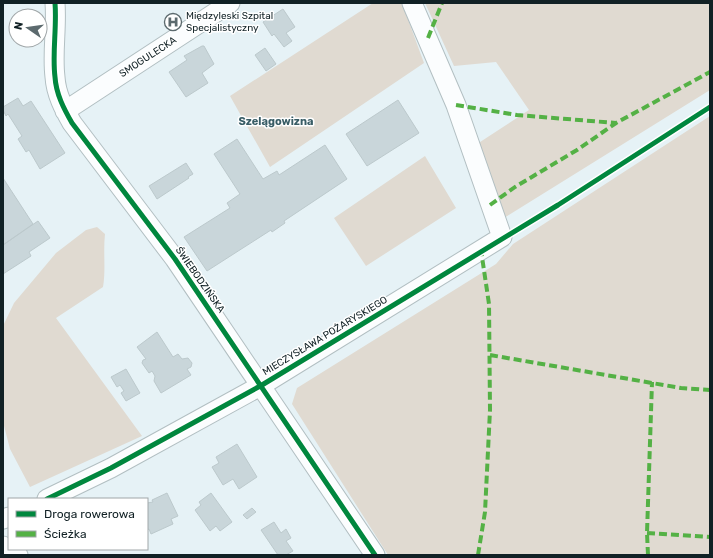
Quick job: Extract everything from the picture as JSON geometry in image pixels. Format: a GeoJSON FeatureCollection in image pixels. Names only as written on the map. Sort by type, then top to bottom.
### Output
{"type":"FeatureCollection","features":[{"type":"Feature","properties":{"kind":"street","name":"ŚWIEBODZIŃSKA"},"geometry":{"type":"LineString","coordinates":[[55,3],[55,78],[58,93],[65,111],[80,134],[175,259],[262,385],[375,555]]}},
{"type":"Feature","properties":{"kind":"street","name":"SMOGULECKA"},"geometry":{"type":"LineString","coordinates":[[65,111],[230,3]]}},
{"type":"Feature","properties":{"kind":"street","name":"MIECZYSŁAWA POŻARYSKIEGO"},"geometry":{"type":"LineString","coordinates":[[49,498],[111,468],[262,385],[502,237],[456,105],[412,3]]}},
{"type":"Feature","properties":{"kind":"shaded area"},"geometry":{"type":"Polygon","coordinates":[[[373,3],[402,3],[424,63],[270,167],[230,96],[373,3]]]}},
{"type":"Feature","properties":{"kind":"shaded area"},"geometry":{"type":"Polygon","coordinates":[[[425,3],[710,3],[710,90],[504,218],[477,144],[529,110],[496,62],[454,66],[425,3]]]}},
{"type":"Feature","properties":{"kind":"shaded area"},"geometry":{"type":"Polygon","coordinates":[[[710,116],[710,555],[388,555],[292,404],[297,388],[496,264],[513,244],[710,116]]]}},
{"type":"Feature","properties":{"kind":"shaded area"},"geometry":{"type":"Polygon","coordinates":[[[425,156],[456,208],[366,266],[334,218],[425,156]]]}},
{"type":"Feature","properties":{"kind":"shaded area"},"geometry":{"type":"Polygon","coordinates":[[[97,227],[105,234],[103,287],[56,318],[142,436],[30,487],[10,449],[3,422],[3,326],[14,303],[56,253],[86,230],[97,227]]]}},
{"type":"Feature","properties":{"kind":"building"},"geometry":{"type":"Polygon","coordinates":[[[283,9],[295,27],[286,33],[292,41],[284,47],[274,34],[272,36],[263,22],[283,9]]]}},
{"type":"Feature","properties":{"kind":"building"},"geometry":{"type":"Polygon","coordinates":[[[204,46],[214,64],[202,73],[208,83],[186,97],[169,72],[187,60],[184,56],[204,46]]]}},
{"type":"Feature","properties":{"kind":"building"},"geometry":{"type":"Polygon","coordinates":[[[265,48],[276,64],[266,71],[255,55],[265,48]]]}},
{"type":"Feature","properties":{"kind":"building"},"geometry":{"type":"Polygon","coordinates":[[[18,98],[23,106],[31,101],[65,153],[40,169],[29,150],[26,152],[18,139],[22,136],[8,114],[6,116],[3,110],[3,107],[18,98]]]}},
{"type":"Feature","properties":{"kind":"building"},"geometry":{"type":"Polygon","coordinates":[[[398,100],[419,133],[367,166],[346,134],[398,100]]]}},
{"type":"Feature","properties":{"kind":"building"},"geometry":{"type":"Polygon","coordinates":[[[237,139],[263,179],[277,171],[279,175],[325,145],[347,179],[284,221],[285,223],[272,232],[271,230],[207,271],[184,237],[230,208],[227,203],[240,194],[214,154],[237,139]]]}},
{"type":"Feature","properties":{"kind":"building"},"geometry":{"type":"Polygon","coordinates":[[[186,163],[193,174],[157,199],[149,186],[186,163]]]}},
{"type":"Feature","properties":{"kind":"building"},"geometry":{"type":"Polygon","coordinates":[[[3,178],[33,224],[3,245],[3,178]]]}},
{"type":"Feature","properties":{"kind":"building"},"geometry":{"type":"Polygon","coordinates":[[[38,221],[50,238],[29,252],[31,256],[3,274],[3,245],[38,221]]]}},
{"type":"Feature","properties":{"kind":"building"},"geometry":{"type":"Polygon","coordinates":[[[157,332],[173,357],[178,354],[182,359],[188,358],[192,363],[191,367],[187,369],[191,375],[161,393],[154,381],[155,376],[152,371],[149,373],[142,363],[143,360],[146,359],[137,347],[157,332]]]}},
{"type":"Feature","properties":{"kind":"building"},"geometry":{"type":"Polygon","coordinates":[[[126,369],[140,393],[126,401],[121,393],[124,391],[120,385],[117,387],[111,377],[126,369]]]}},
{"type":"Feature","properties":{"kind":"building"},"geometry":{"type":"Polygon","coordinates":[[[237,444],[257,477],[239,489],[233,479],[223,485],[212,467],[219,463],[216,457],[237,444]]]}},
{"type":"Feature","properties":{"kind":"building"},"geometry":{"type":"Polygon","coordinates":[[[167,493],[178,516],[171,519],[173,524],[151,534],[148,530],[148,503],[153,502],[152,500],[167,493]]]}},
{"type":"Feature","properties":{"kind":"building"},"geometry":{"type":"Polygon","coordinates":[[[211,493],[232,522],[220,531],[216,526],[210,531],[195,510],[201,505],[199,502],[211,493]]]}},
{"type":"Feature","properties":{"kind":"building"},"geometry":{"type":"Polygon","coordinates":[[[252,508],[256,512],[247,519],[243,515],[252,508]]]}},
{"type":"Feature","properties":{"kind":"building"},"geometry":{"type":"Polygon","coordinates":[[[274,522],[281,533],[286,529],[291,538],[286,541],[293,551],[286,555],[278,555],[261,530],[274,522]]]}},
{"type":"Feature","properties":{"kind":"marked path"},"geometry":{"type":"LineString","coordinates":[[428,38],[442,3]]}},
{"type":"Feature","properties":{"kind":"marked path"},"geometry":{"type":"LineString","coordinates":[[490,205],[515,187],[577,150],[616,123],[710,72]]}},
{"type":"Feature","properties":{"kind":"marked path"},"geometry":{"type":"LineString","coordinates":[[456,105],[517,115],[616,123]]}},
{"type":"Feature","properties":{"kind":"marked path"},"geometry":{"type":"LineString","coordinates":[[478,555],[485,512],[490,410],[489,304],[481,250]]}},
{"type":"Feature","properties":{"kind":"marked path"},"geometry":{"type":"LineString","coordinates":[[490,355],[681,388],[710,390]]}},
{"type":"Feature","properties":{"kind":"marked path"},"geometry":{"type":"LineString","coordinates":[[648,555],[647,533],[652,382]]}},
{"type":"Feature","properties":{"kind":"marked path"},"geometry":{"type":"LineString","coordinates":[[647,533],[710,537]]}},
{"type":"Feature","properties":{"kind":"cycle path"},"geometry":{"type":"LineString","coordinates":[[55,3],[54,68],[56,83],[61,101],[72,123],[175,259],[375,555]]}},
{"type":"Feature","properties":{"kind":"cycle path"},"geometry":{"type":"LineString","coordinates":[[49,498],[111,468],[262,385],[558,205],[710,107]]}},
{"type":"Feature","properties":{"kind":"place","name":"Międzyleski Szpital Specjalistyczny"},"geometry":{"type":"Point","coordinates":[173,22]}},
{"type":"Feature","properties":{"kind":"district","name":"Szelągowizna"},"geometry":{"type":"Point","coordinates":[276,121]}}]}
